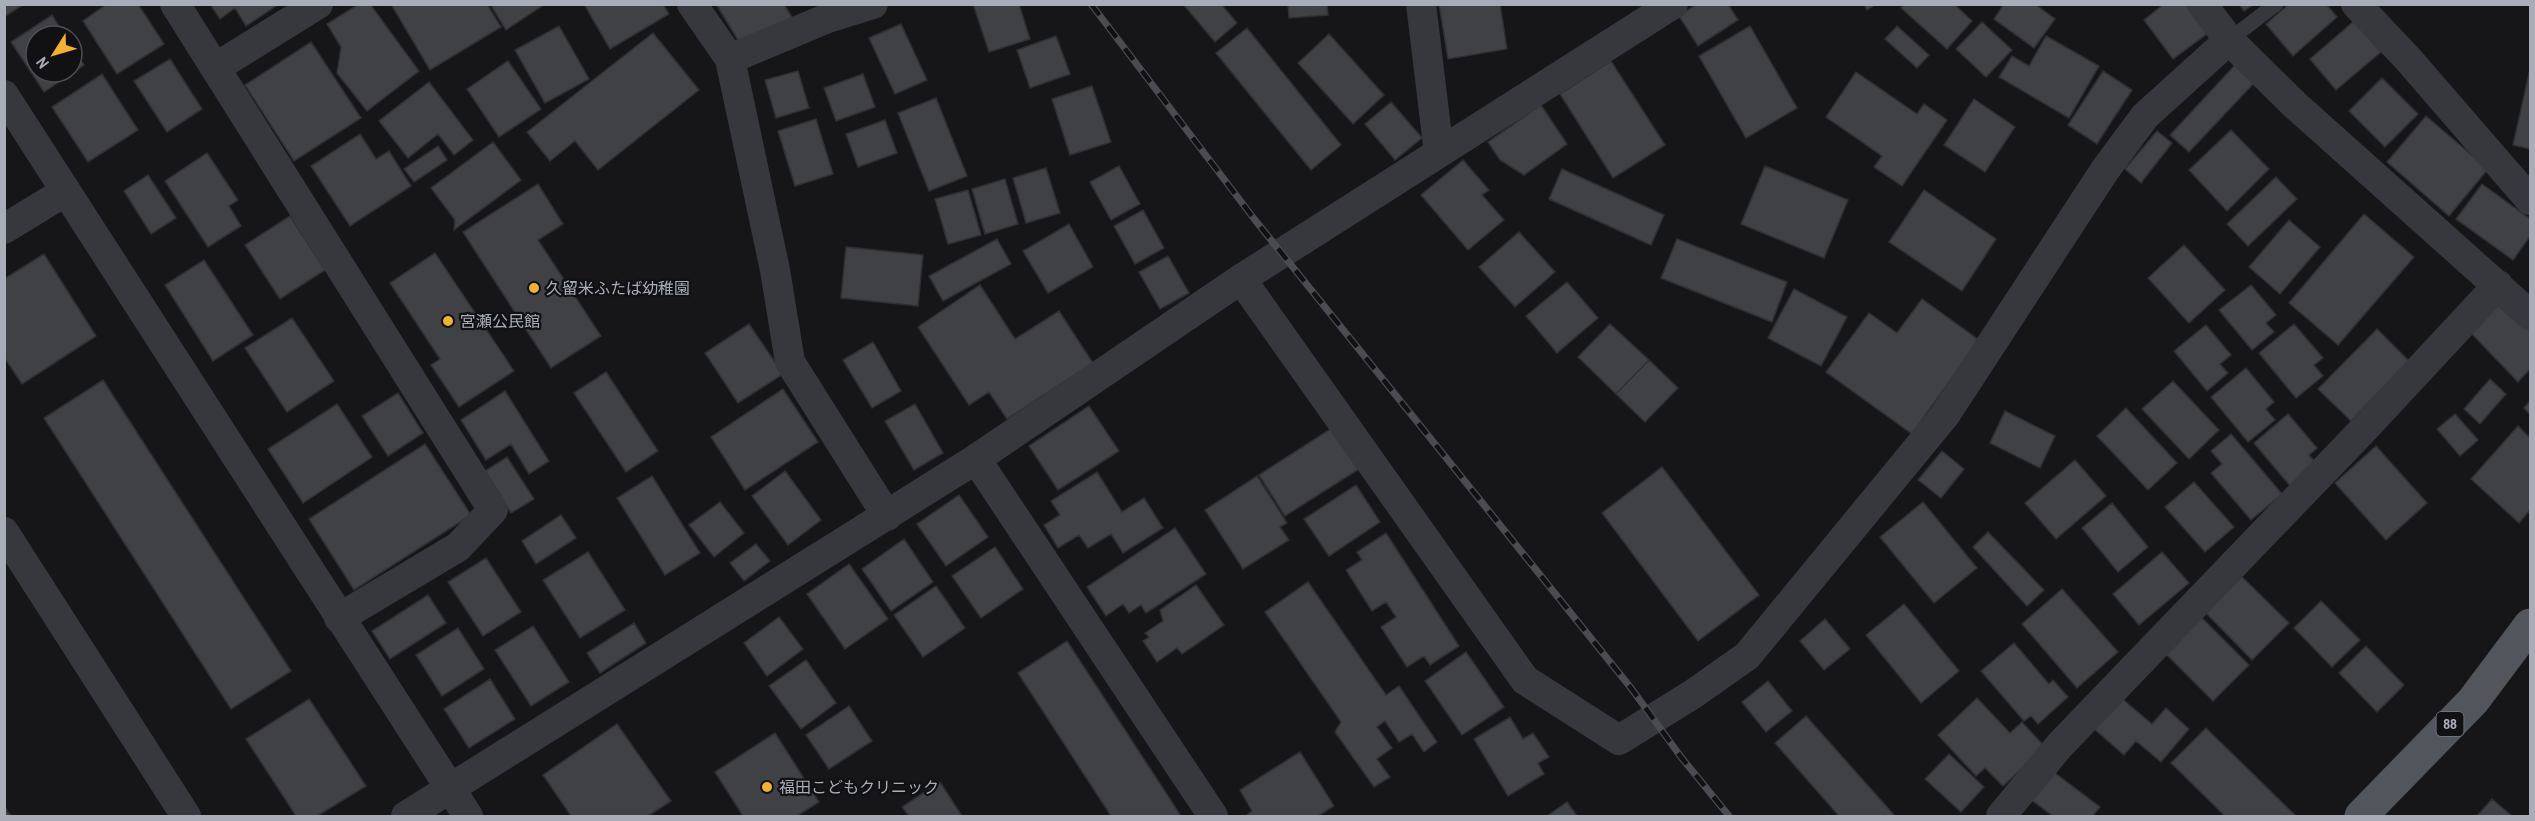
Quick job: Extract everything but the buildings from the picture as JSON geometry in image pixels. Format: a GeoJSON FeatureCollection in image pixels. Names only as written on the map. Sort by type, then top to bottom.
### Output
{"type":"FeatureCollection","features":[{"type":"Feature","properties":{"kind":"main road","name":"88"},"geometry":{"type":"LineString","coordinates":[[2361,816],[2473,701],[2530,625]]}},
{"type":"Feature","properties":{"kind":"street"},"geometry":{"type":"LineString","coordinates":[[175,4],[493,510],[458,548],[339,618]]}},
{"type":"Feature","properties":{"kind":"street"},"geometry":{"type":"LineString","coordinates":[[215,68],[318,4]]}},
{"type":"Feature","properties":{"kind":"street"},"geometry":{"type":"LineString","coordinates":[[692,4],[730,59],[775,270],[790,362],[887,516]]}},
{"type":"Feature","properties":{"kind":"street"},"geometry":{"type":"LineString","coordinates":[[730,59],[828,18],[873,4]]}},
{"type":"Feature","properties":{"kind":"street"},"geometry":{"type":"LineString","coordinates":[[1421,4],[1439,153]]}},
{"type":"Feature","properties":{"kind":"street"},"geometry":{"type":"LineString","coordinates":[[406,816],[976,459],[1241,279],[1673,4]]}},
{"type":"Feature","properties":{"kind":"street"},"geometry":{"type":"LineString","coordinates":[[2202,4],[2229,40],[2295,105],[2530,315]]}},
{"type":"Feature","properties":{"kind":"street"},"geometry":{"type":"LineString","coordinates":[[2356,4],[2408,59],[2530,200]]}},
{"type":"Feature","properties":{"kind":"street"},"geometry":{"type":"LineString","coordinates":[[1241,279],[1525,680],[1619,740],[1693,694],[1747,656],[1946,415],[2105,170],[2145,116],[2229,40]]}},
{"type":"Feature","properties":{"kind":"street"},"geometry":{"type":"LineString","coordinates":[[4,95],[468,816]]}},
{"type":"Feature","properties":{"kind":"street"},"geometry":{"type":"LineString","coordinates":[[4,229],[66,191]]}},
{"type":"Feature","properties":{"kind":"street"},"geometry":{"type":"LineString","coordinates":[[2001,816],[2060,745],[2363,430],[2498,285]]}},
{"type":"Feature","properties":{"kind":"street"},"geometry":{"type":"LineString","coordinates":[[976,459],[1214,816]]}},
{"type":"Feature","properties":{"kind":"street"},"geometry":{"type":"LineString","coordinates":[[4,532],[186,816]]}},
{"type":"Feature","properties":{"kind":"lane"},"geometry":{"type":"LineString","coordinates":[[2229,40],[2276,4]]}},
{"type":"Feature","properties":{"kind":"railway"},"geometry":{"type":"LineString","coordinates":[[1091,4],[1255,220],[1631,688],[1681,757],[1729,816]]}},
{"type":"Feature","properties":{"kind":"place","name":"久留米ふたば幼稚園"},"geometry":{"type":"Point","coordinates":[534,288]}},
{"type":"Feature","properties":{"kind":"place","name":"宮瀬公民館"},"geometry":{"type":"Point","coordinates":[448,321]}},
{"type":"Feature","properties":{"kind":"place","name":"福田こどもクリニック"},"geometry":{"type":"Point","coordinates":[767,787]}}]}
